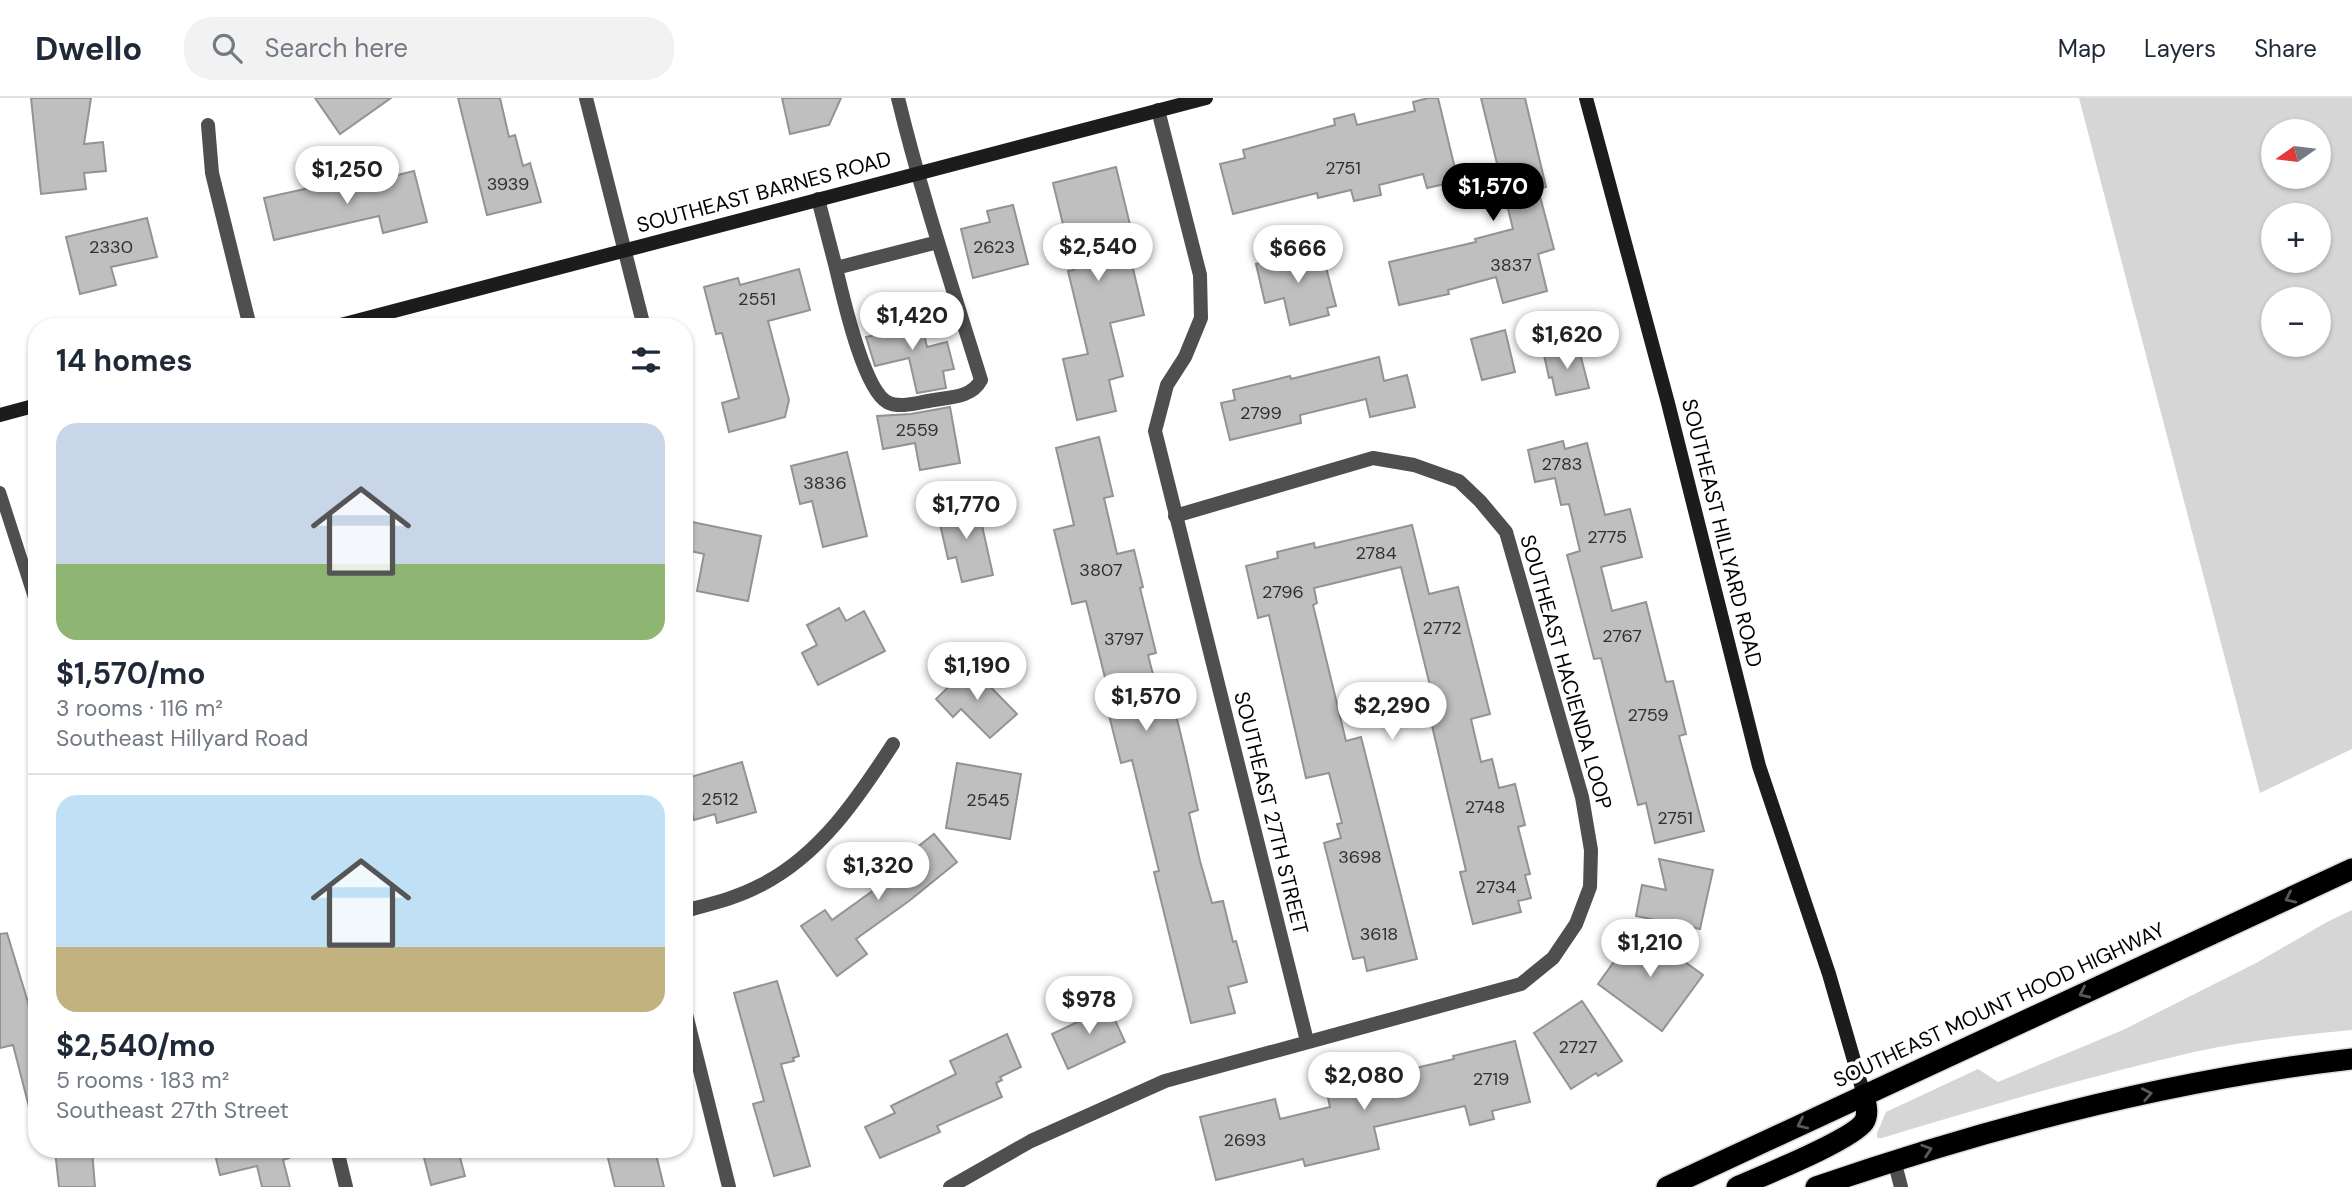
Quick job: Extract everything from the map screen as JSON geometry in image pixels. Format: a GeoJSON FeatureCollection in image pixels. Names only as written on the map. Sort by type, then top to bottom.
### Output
{"type":"FeatureCollection","features":[{"type":"Feature","properties":{"kind":"highway","name":"SOUTHEAST MOUNT HOOD HIGHWAY"},"geometry":{"type":"LineString","coordinates":[[1667,1187],[2352,869]]}},
{"type":"Feature","properties":{"kind":"highway"},"geometry":{"type":"LineString","coordinates":[[1816,1187],[1894,1160],[2040,1117],[2240,1076],[2352,1059]]}},
{"type":"Feature","properties":{"kind":"highway"},"geometry":{"type":"LineString","coordinates":[[1737,1187],[1841,1139],[1858,1128],[1866,1120],[1864,1095]]}},
{"type":"Feature","properties":{"kind":"street"},"geometry":{"type":"LineString","coordinates":[[586,98],[642,318]]}},
{"type":"Feature","properties":{"kind":"street"},"geometry":{"type":"LineString","coordinates":[[818,200],[862,360],[870,380],[886,401],[897,406],[961,395],[976,388],[981,380],[917,174],[898,98]]}},
{"type":"Feature","properties":{"kind":"street","name":"SOUTHEAST BARNES ROAD"},"geometry":{"type":"LineString","coordinates":[[367,318],[1206,98]]}},
{"type":"Feature","properties":{"kind":"street","name":"SOUTHEAST HILLYARD ROAD"},"geometry":{"type":"LineString","coordinates":[[1586,98],[1668,403],[1759,766],[1829,974],[1864,1095]]}},
{"type":"Feature","properties":{"kind":"street","name":"SOUTHEAST 27TH STREET"},"geometry":{"type":"LineString","coordinates":[[1158,110],[1200,275],[1201,318],[1185,357],[1167,385],[1155,431],[1307,1041]]}},
{"type":"Feature","properties":{"kind":"street"},"geometry":{"type":"LineString","coordinates":[[208,125],[212,173],[248,318]]}},
{"type":"Feature","properties":{"kind":"street"},"geometry":{"type":"LineString","coordinates":[[836,268],[939,242]]}},
{"type":"Feature","properties":{"kind":"street"},"geometry":{"type":"LineString","coordinates":[[0,415],[28,407]]}},
{"type":"Feature","properties":{"kind":"street","name":"SOUTHEAST HACIENDA LOOP"},"geometry":{"type":"LineString","coordinates":[[950,1187],[1031,1141],[1166,1081],[1521,984],[1553,958],[1576,924],[1590,887],[1591,850],[1583,797],[1506,533],[1480,501],[1459,481],[1414,465],[1373,458],[1175,516]]}},
{"type":"Feature","properties":{"kind":"street"},"geometry":{"type":"LineString","coordinates":[[693,909],[731,898],[760,886],[786,871],[810,852],[833,828],[893,744]]}},
{"type":"Feature","properties":{"kind":"street"},"geometry":{"type":"LineString","coordinates":[[693,1042],[729,1187]]}},
{"type":"Feature","properties":{"kind":"street"},"geometry":{"type":"LineString","coordinates":[[339,1158],[346,1187]]}},
{"type":"Feature","properties":{"kind":"street"},"geometry":{"type":"LineString","coordinates":[[1894,1160],[1901,1187]]}},
{"type":"Feature","properties":{"kind":"lane"},"geometry":{"type":"LineString","coordinates":[[0,492],[28,579]]}},
{"type":"Feature","properties":{"kind":"shaded area"},"geometry":{"type":"Polygon","coordinates":[[[2079,98],[2352,98],[2352,749],[2260,793],[2079,98]]]}},
{"type":"Feature","properties":{"kind":"shaded area"},"geometry":{"type":"Polygon","coordinates":[[[2352,910],[2352,1030],[2194,1052],[1877,1138],[1886,1112],[1978,1069],[1998,1082],[2123,1030],[2258,962],[2352,910]]]}},
{"type":"Feature","properties":{"kind":"building"},"geometry":{"type":"Polygon","coordinates":[[[31,98],[91,98],[84,144],[103,142],[106,171],[84,173],[86,189],[41,194],[31,98]]]}},
{"type":"Feature","properties":{"kind":"building"},"geometry":{"type":"Polygon","coordinates":[[[315,98],[391,98],[340,134],[315,98]]]}},
{"type":"Feature","properties":{"kind":"building"},"geometry":{"type":"Polygon","coordinates":[[[458,98],[500,98],[509,137],[515,135],[523,166],[530,163],[541,202],[487,215],[458,98]]]}},
{"type":"Feature","properties":{"kind":"building"},"geometry":{"type":"Polygon","coordinates":[[[782,98],[841,98],[829,125],[790,134],[782,98]]]}},
{"type":"Feature","properties":{"kind":"building"},"geometry":{"type":"Polygon","coordinates":[[[1438,98],[1458,181],[1427,188],[1423,174],[1379,185],[1381,195],[1354,201],[1351,190],[1318,198],[1317,193],[1233,214],[1220,164],[1245,158],[1243,150],[1335,125],[1334,119],[1354,114],[1357,125],[1415,111],[1413,102],[1438,98]]]}},
{"type":"Feature","properties":{"kind":"building"},"geometry":{"type":"Polygon","coordinates":[[[1481,98],[1525,98],[1546,187],[1538,189],[1554,249],[1538,254],[1547,291],[1503,303],[1496,277],[1448,290],[1449,294],[1399,305],[1389,262],[1476,242],[1475,239],[1513,229],[1481,98]]]}},
{"type":"Feature","properties":{"kind":"building"},"geometry":{"type":"Polygon","coordinates":[[[1116,167],[1132,233],[1125,235],[1144,315],[1110,323],[1123,376],[1109,380],[1116,411],[1077,420],[1063,359],[1088,354],[1068,271],[1074,270],[1053,183],[1116,167]]]}},
{"type":"Feature","properties":{"kind":"building"},"geometry":{"type":"Polygon","coordinates":[[[414,171],[427,222],[383,233],[379,216],[274,240],[264,198],[350,179],[352,186],[414,171]]]}},
{"type":"Feature","properties":{"kind":"building"},"geometry":{"type":"Polygon","coordinates":[[[1013,205],[1028,264],[973,278],[961,229],[990,222],[987,211],[1013,205]]]}},
{"type":"Feature","properties":{"kind":"building"},"geometry":{"type":"Polygon","coordinates":[[[147,218],[157,257],[111,267],[116,285],[80,294],[66,237],[147,218]]]}},
{"type":"Feature","properties":{"kind":"building"},"geometry":{"type":"Polygon","coordinates":[[[1321,248],[1336,306],[1327,308],[1329,315],[1290,325],[1284,298],[1265,303],[1256,264],[1321,248]]]}},
{"type":"Feature","properties":{"kind":"building"},"geometry":{"type":"Polygon","coordinates":[[[799,269],[810,310],[768,321],[789,400],[785,417],[729,432],[722,403],[739,398],[722,333],[716,334],[704,287],[738,278],[740,285],[799,269]]]}},
{"type":"Feature","properties":{"kind":"building"},"geometry":{"type":"Polygon","coordinates":[[[919,312],[927,347],[947,342],[954,369],[943,371],[946,388],[917,393],[909,358],[875,366],[866,337],[889,332],[886,320],[919,312]]]}},
{"type":"Feature","properties":{"kind":"building"},"geometry":{"type":"Polygon","coordinates":[[[1505,330],[1515,372],[1482,380],[1471,339],[1505,330]]]}},
{"type":"Feature","properties":{"kind":"building"},"geometry":{"type":"Polygon","coordinates":[[[1578,346],[1589,388],[1556,395],[1544,355],[1578,346]]]}},
{"type":"Feature","properties":{"kind":"building"},"geometry":{"type":"Polygon","coordinates":[[[1379,357],[1384,381],[1407,375],[1415,407],[1370,417],[1366,399],[1300,415],[1301,423],[1230,440],[1221,403],[1235,400],[1233,390],[1379,357]]]}},
{"type":"Feature","properties":{"kind":"building"},"geometry":{"type":"Polygon","coordinates":[[[950,407],[960,463],[920,470],[915,443],[883,449],[877,416],[911,414],[950,407]]]}},
{"type":"Feature","properties":{"kind":"building"},"geometry":{"type":"Polygon","coordinates":[[[1099,437],[1113,496],[1104,498],[1117,554],[1134,550],[1156,653],[1148,655],[1162,709],[1174,707],[1184,748],[1198,810],[1189,813],[1200,861],[1212,903],[1223,901],[1247,982],[1228,987],[1235,1013],[1191,1023],[1154,872],[1159,871],[1132,760],[1121,763],[1109,715],[1114,714],[1086,601],[1072,604],[1054,530],[1074,525],[1056,448],[1099,437]]]}},
{"type":"Feature","properties":{"kind":"building"},"geometry":{"type":"Polygon","coordinates":[[[1563,441],[1565,449],[1587,443],[1605,515],[1630,509],[1642,557],[1601,567],[1612,611],[1646,602],[1666,682],[1673,681],[1686,734],[1679,736],[1704,831],[1655,843],[1646,803],[1638,805],[1601,658],[1594,659],[1567,555],[1580,551],[1569,504],[1561,505],[1555,478],[1535,482],[1528,450],[1563,441]]]}},
{"type":"Feature","properties":{"kind":"building"},"geometry":{"type":"Polygon","coordinates":[[[847,452],[867,536],[823,547],[812,501],[800,504],[791,466],[847,452]]]}},
{"type":"Feature","properties":{"kind":"building"},"geometry":{"type":"Polygon","coordinates":[[[977,503],[993,575],[962,582],[956,557],[948,559],[937,511],[977,503]]]}},
{"type":"Feature","properties":{"kind":"building"},"geometry":{"type":"Polygon","coordinates":[[[693,522],[761,536],[748,601],[697,591],[704,554],[693,552],[693,522]]]}},
{"type":"Feature","properties":{"kind":"building"},"geometry":{"type":"Polygon","coordinates":[[[1412,525],[1429,594],[1458,587],[1490,714],[1471,719],[1481,762],[1492,759],[1499,788],[1515,784],[1525,825],[1518,827],[1530,874],[1525,875],[1531,898],[1518,901],[1521,912],[1473,924],[1460,872],[1466,871],[1426,700],[1433,698],[1401,567],[1314,588],[1317,603],[1313,605],[1346,741],[1361,737],[1417,959],[1367,971],[1364,957],[1353,959],[1324,843],[1341,838],[1337,824],[1342,823],[1329,773],[1306,778],[1269,615],[1258,618],[1246,566],[1278,558],[1277,552],[1314,543],[1315,548],[1412,525]]]}},
{"type":"Feature","properties":{"kind":"building"},"geometry":{"type":"Polygon","coordinates":[[[839,608],[846,621],[864,611],[885,651],[818,685],[802,653],[817,645],[807,625],[839,608]]]}},
{"type":"Feature","properties":{"kind":"building"},"geometry":{"type":"Polygon","coordinates":[[[970,666],[1017,714],[990,738],[961,709],[953,717],[936,699],[970,666]]]}},
{"type":"Feature","properties":{"kind":"building"},"geometry":{"type":"Polygon","coordinates":[[[742,762],[756,812],[717,823],[715,814],[694,820],[693,776],[742,762]]]}},
{"type":"Feature","properties":{"kind":"building"},"geometry":{"type":"Polygon","coordinates":[[[957,763],[1021,774],[1010,839],[946,828],[957,763]]]}},
{"type":"Feature","properties":{"kind":"building"},"geometry":{"type":"Polygon","coordinates":[[[934,834],[957,862],[856,939],[867,954],[837,976],[801,926],[825,910],[832,920],[885,882],[874,869],[905,844],[911,852],[934,834]]]}},
{"type":"Feature","properties":{"kind":"building"},"geometry":{"type":"Polygon","coordinates":[[[1659,859],[1713,870],[1700,929],[1636,916],[1642,885],[1666,890],[1659,859]]]}},
{"type":"Feature","properties":{"kind":"building"},"geometry":{"type":"Polygon","coordinates":[[[1638,928],[1703,975],[1662,1031],[1598,984],[1638,928]]]}},
{"type":"Feature","properties":{"kind":"building"},"geometry":{"type":"Polygon","coordinates":[[[7,933],[28,1002],[28,1103],[13,1045],[0,1048],[0,934],[7,933]]]}},
{"type":"Feature","properties":{"kind":"building"},"geometry":{"type":"Polygon","coordinates":[[[777,981],[799,1056],[793,1058],[794,1061],[781,1064],[810,1166],[774,1176],[753,1104],[764,1101],[734,993],[777,981]]]}},
{"type":"Feature","properties":{"kind":"building"},"geometry":{"type":"Polygon","coordinates":[[[1100,1001],[1103,1009],[1109,1007],[1125,1042],[1068,1069],[1052,1034],[1084,1019],[1080,1011],[1100,1001]]]}},
{"type":"Feature","properties":{"kind":"building"},"geometry":{"type":"Polygon","coordinates":[[[1582,1001],[1622,1061],[1571,1089],[1534,1033],[1582,1001]]]}},
{"type":"Feature","properties":{"kind":"building"},"geometry":{"type":"Polygon","coordinates":[[[1007,1034],[1021,1067],[1000,1077],[1002,1080],[996,1083],[1002,1097],[937,1126],[940,1132],[880,1158],[865,1127],[895,1113],[891,1106],[956,1074],[950,1061],[1007,1034]]]}},
{"type":"Feature","properties":{"kind":"building"},"geometry":{"type":"Polygon","coordinates":[[[1515,1041],[1530,1102],[1492,1111],[1494,1119],[1470,1125],[1465,1106],[1374,1127],[1379,1149],[1305,1166],[1303,1159],[1216,1180],[1200,1117],[1275,1099],[1280,1119],[1330,1107],[1326,1089],[1454,1059],[1453,1056],[1515,1041]]]}},
{"type":"Feature","properties":{"kind":"building"},"geometry":{"type":"Polygon","coordinates":[[[56,1158],[93,1158],[95,1187],[59,1187],[56,1158]]]}},
{"type":"Feature","properties":{"kind":"building"},"geometry":{"type":"Polygon","coordinates":[[[216,1158],[289,1158],[283,1160],[290,1187],[262,1187],[257,1166],[220,1175],[216,1158]]]}},
{"type":"Feature","properties":{"kind":"building"},"geometry":{"type":"Polygon","coordinates":[[[424,1158],[460,1158],[465,1176],[431,1185],[424,1158]]]}},
{"type":"Feature","properties":{"kind":"building"},"geometry":{"type":"Polygon","coordinates":[[[608,1158],[657,1158],[664,1187],[615,1187],[608,1158]]]}}]}
